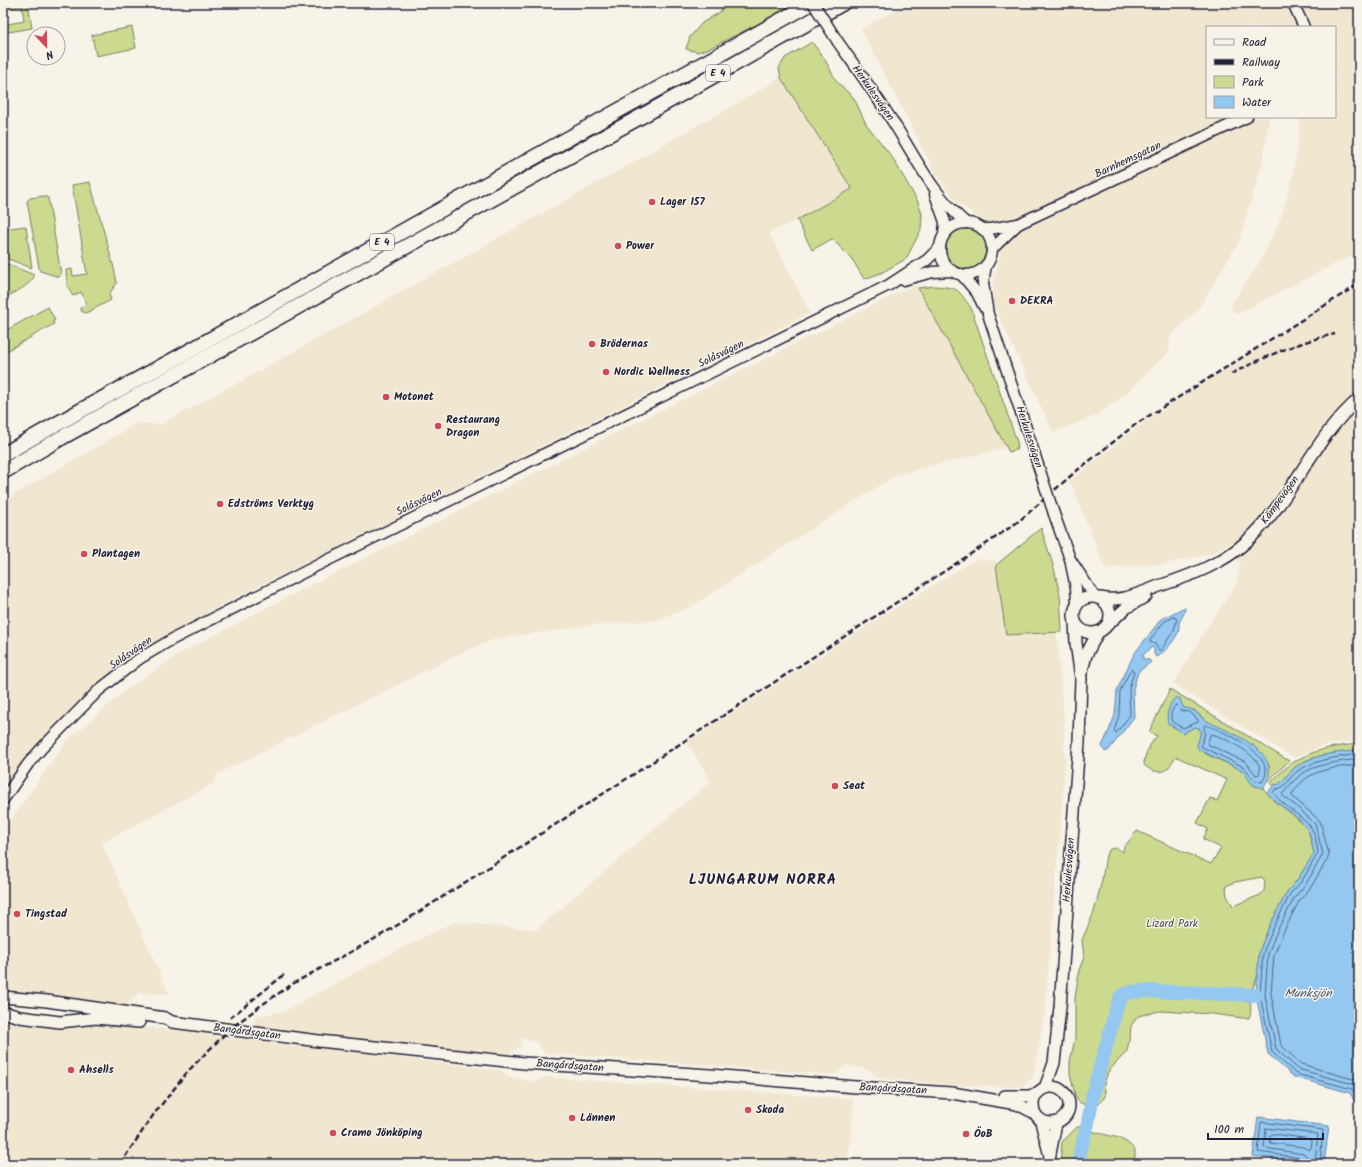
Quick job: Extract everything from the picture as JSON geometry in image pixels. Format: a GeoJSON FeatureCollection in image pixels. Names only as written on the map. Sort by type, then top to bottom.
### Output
{"type":"FeatureCollection","features":[{"type":"Feature","properties":{"kind":"highway","name":"E 4"},"geometry":{"type":"LineString","coordinates":[[3,455],[53,425],[197,347],[812,3]]}},
{"type":"Feature","properties":{"kind":"highway","name":"E 4"},"geometry":{"type":"LineString","coordinates":[[3,472],[654,110],[843,3]]}},
{"type":"Feature","properties":{"kind":"main road","name":"Kämpevägen"},"geometry":{"type":"LineString","coordinates":[[1098,598],[1122,600],[1204,570],[1246,542],[1269,517],[1326,434],[1340,417],[1359,399]]}},
{"type":"Feature","properties":{"kind":"main road","name":"Kämpevägen"},"geometry":{"type":"LineString","coordinates":[[1107,625],[1126,608],[1182,578]]}},
{"type":"Feature","properties":{"kind":"main road"},"geometry":{"type":"LineString","coordinates":[[1086,597],[1098,598],[1109,608],[1111,614],[1110,620],[1103,630],[1092,634],[1082,630],[1075,622],[1074,612],[1077,603],[1086,597]]}},
{"type":"Feature","properties":{"kind":"main road","name":"Herkulesvägen"},"geometry":{"type":"LineString","coordinates":[[1040,1091],[1054,1063],[1060,1007],[1079,742],[1081,678],[1076,643],[1075,622]]}},
{"type":"Feature","properties":{"kind":"main road","name":"Herkulesvägen"},"geometry":{"type":"LineString","coordinates":[[1081,678],[1086,656],[1098,632]]}},
{"type":"Feature","properties":{"kind":"main road","name":"Bangårdsgatan"},"geometry":{"type":"LineString","coordinates":[[3,997],[47,1001],[165,1018],[172,1022],[319,1041],[524,1063],[952,1093],[1017,1104],[1033,1112]]}},
{"type":"Feature","properties":{"kind":"main road","name":"Bangårdsgatan"},"geometry":{"type":"LineString","coordinates":[[3,1012],[20,1017],[60,1022],[96,1018],[165,1025],[172,1022]]}},
{"type":"Feature","properties":{"kind":"main road","name":"Herkulesvägen"},"geometry":{"type":"LineString","coordinates":[[1054,1063],[1062,1090]]}},
{"type":"Feature","properties":{"kind":"main road"},"geometry":{"type":"LineString","coordinates":[[1056,1088],[1062,1090],[1067,1096],[1069,1102],[1067,1115],[1056,1123],[1048,1124],[1042,1122],[1033,1112],[1033,1100],[1040,1091],[1056,1088]]}},
{"type":"Feature","properties":{"kind":"main road","name":"Bangårdsgatan"},"geometry":{"type":"LineString","coordinates":[[968,1095],[1017,1097],[1030,1096],[1040,1091]]}},
{"type":"Feature","properties":{"kind":"main road"},"geometry":{"type":"LineString","coordinates":[[1042,1122],[1050,1159]]}},
{"type":"Feature","properties":{"kind":"main road"},"geometry":{"type":"LineString","coordinates":[[1050,1159],[1056,1123]]}},
{"type":"Feature","properties":{"kind":"street","name":"Herkulesvägen"},"geometry":{"type":"LineString","coordinates":[[812,3],[893,121],[931,185],[943,216],[945,227],[944,234]]}},
{"type":"Feature","properties":{"kind":"street"},"geometry":{"type":"LineString","coordinates":[[1293,3],[1304,26]]}},
{"type":"Feature","properties":{"kind":"street","name":"Barnhemsgatan"},"geometry":{"type":"LineString","coordinates":[[982,229],[1018,224],[1245,118]]}},
{"type":"Feature","properties":{"kind":"street","name":"Herkulesvägen"},"geometry":{"type":"LineString","coordinates":[[931,185],[954,212],[966,223]]}},
{"type":"Feature","properties":{"kind":"street"},"geometry":{"type":"LineString","coordinates":[[966,223],[975,224],[982,229],[989,238],[992,249],[986,265],[975,273],[957,273],[947,266],[940,254],[940,246],[944,234],[951,227],[966,223]]}},
{"type":"Feature","properties":{"kind":"street","name":"Barnhemsgatan"},"geometry":{"type":"LineString","coordinates":[[992,249],[1018,224]]}},
{"type":"Feature","properties":{"kind":"street","name":"Solåsvägen"},"geometry":{"type":"LineString","coordinates":[[3,800],[28,764],[99,690],[139,660],[170,640],[889,284],[922,264],[940,246]]}},
{"type":"Feature","properties":{"kind":"street","name":"Herkulesvägen"},"geometry":{"type":"LineString","coordinates":[[986,265],[983,283],[988,314]]}},
{"type":"Feature","properties":{"kind":"street","name":"Solåsvägen"},"geometry":{"type":"LineString","coordinates":[[889,284],[933,272],[957,273]]}},
{"type":"Feature","properties":{"kind":"street","name":"Herkulesvägen"},"geometry":{"type":"LineString","coordinates":[[957,273],[977,293],[988,314],[1070,559],[1076,588],[1077,603]]}},
{"type":"Feature","properties":{"kind":"street","name":"Herkulesvägen"},"geometry":{"type":"LineString","coordinates":[[1070,559],[1098,598]]}},
{"type":"Feature","properties":{"kind":"shaded area"},"geometry":{"type":"Polygon","coordinates":[[[909,3],[1359,3],[1359,252],[1236,314],[1230,306],[1261,260],[1282,215],[1293,177],[1300,126],[1299,118],[1336,118],[1336,26],[1206,26],[1206,118],[1269,118],[1263,161],[1239,241],[1197,311],[1170,337],[1169,352],[1127,393],[1097,415],[1053,433],[993,303],[993,284],[1000,258],[999,237],[989,223],[974,215],[955,201],[935,172],[861,29],[909,3]]]}},
{"type":"Feature","properties":{"kind":"shaded area"},"geometry":{"type":"Polygon","coordinates":[[[781,78],[852,189],[797,220],[769,233],[810,313],[227,602],[146,648],[114,670],[87,694],[44,737],[3,790],[3,501],[138,423],[160,425],[252,375],[586,189],[781,78]]]}},
{"type":"Feature","properties":{"kind":"shaded area"},"geometry":{"type":"Polygon","coordinates":[[[917,285],[1007,447],[896,475],[690,607],[656,620],[593,625],[495,639],[461,653],[217,774],[214,783],[102,843],[169,994],[139,993],[120,1012],[3,996],[3,831],[65,743],[127,689],[181,653],[268,607],[601,440],[904,290],[917,285]]]}},
{"type":"Feature","properties":{"kind":"shaded area"},"geometry":{"type":"Polygon","coordinates":[[[1359,286],[1359,741],[1324,745],[1294,758],[1173,684],[1207,628],[1237,583],[1240,564],[1226,545],[1213,553],[1164,564],[1105,568],[1070,481],[1136,428],[1196,388],[1359,286]]]}},
{"type":"Feature","properties":{"kind":"shaded area"},"geometry":{"type":"Polygon","coordinates":[[[976,559],[995,561],[1007,633],[1056,626],[1064,718],[1065,765],[1045,1011],[1033,1077],[1022,1087],[952,1085],[877,1078],[869,1070],[847,1065],[834,1075],[544,1053],[538,1043],[522,1038],[520,1046],[509,1054],[251,1027],[257,1016],[285,1011],[373,963],[454,922],[536,930],[711,781],[687,742],[884,615],[976,559]]]}},
{"type":"Feature","properties":{"kind":"shaded area"},"geometry":{"type":"Polygon","coordinates":[[[4,1010],[500,1070],[511,1077],[534,1082],[545,1077],[854,1099],[848,1164],[3,1164],[4,1010]]]}},
{"type":"Feature","properties":{"kind":"green space"},"geometry":{"type":"Polygon","coordinates":[[[3,3],[28,3],[32,26],[26,26],[26,29],[3,33],[3,25],[24,21],[22,6],[10,8],[10,5],[3,6],[3,3]]]}},
{"type":"Feature","properties":{"kind":"green space"},"geometry":{"type":"Polygon","coordinates":[[[725,3],[795,3],[776,15],[710,48],[698,52],[686,49],[690,37],[702,23],[720,12],[725,3]]]}},
{"type":"Feature","properties":{"kind":"green space"},"geometry":{"type":"Polygon","coordinates":[[[132,27],[136,48],[96,56],[92,35],[132,27]]]}},
{"type":"Feature","properties":{"kind":"green space"},"geometry":{"type":"Polygon","coordinates":[[[812,42],[825,60],[837,82],[854,98],[866,124],[892,157],[918,202],[922,214],[921,230],[906,259],[881,273],[864,279],[852,259],[832,239],[812,250],[797,220],[852,189],[781,78],[779,68],[785,58],[812,42]]]}},
{"type":"Feature","properties":{"kind":"green space"},"geometry":{"type":"Polygon","coordinates":[[[90,182],[117,283],[109,294],[111,300],[86,313],[81,311],[80,308],[87,304],[81,292],[73,296],[67,286],[66,270],[72,269],[73,276],[87,274],[72,185],[90,182]]]}},
{"type":"Feature","properties":{"kind":"green space"},"geometry":{"type":"Polygon","coordinates":[[[44,196],[48,198],[61,274],[59,277],[40,271],[39,268],[27,201],[30,198],[44,196]]]}},
{"type":"Feature","properties":{"kind":"green space"},"geometry":{"type":"Polygon","coordinates":[[[25,226],[32,268],[3,257],[3,229],[25,226]]]}},
{"type":"Feature","properties":{"kind":"green space"},"geometry":{"type":"Polygon","coordinates":[[[966,227],[978,231],[984,237],[988,249],[984,261],[978,267],[966,271],[954,267],[948,261],[944,249],[948,237],[954,231],[966,227]]]}},
{"type":"Feature","properties":{"kind":"green space"},"geometry":{"type":"Polygon","coordinates":[[[3,262],[34,275],[34,277],[24,287],[3,299],[3,262]]]}},
{"type":"Feature","properties":{"kind":"green space"},"geometry":{"type":"Polygon","coordinates":[[[935,286],[949,287],[957,290],[971,308],[1018,445],[1016,450],[1009,452],[918,288],[935,286]]]}},
{"type":"Feature","properties":{"kind":"green space"},"geometry":{"type":"Polygon","coordinates":[[[48,307],[55,320],[53,321],[54,324],[3,353],[3,332],[48,307]]]}},
{"type":"Feature","properties":{"kind":"green space"},"geometry":{"type":"Polygon","coordinates":[[[1041,528],[1054,568],[1060,595],[1062,632],[1006,635],[996,565],[1041,528]]]}},
{"type":"Feature","properties":{"kind":"green space","name":"Lizard Park"},"geometry":{"type":"Polygon","coordinates":[[[1170,689],[1289,761],[1268,781],[1269,765],[1253,745],[1205,720],[1194,710],[1184,708],[1181,702],[1173,727],[1178,729],[1183,734],[1195,727],[1199,728],[1201,732],[1198,743],[1206,754],[1242,770],[1253,785],[1263,788],[1274,801],[1291,813],[1308,829],[1314,853],[1298,879],[1287,892],[1269,927],[1259,952],[1258,975],[1253,988],[1249,989],[1251,1008],[1249,1018],[1160,1011],[1138,1016],[1131,1026],[1127,1051],[1108,1072],[1104,1084],[1105,1097],[1096,1106],[1087,1106],[1079,1102],[1075,1095],[1070,1074],[1070,1061],[1075,1039],[1075,998],[1079,970],[1084,957],[1082,940],[1094,912],[1102,880],[1106,855],[1110,849],[1117,848],[1123,852],[1124,847],[1137,831],[1211,864],[1221,848],[1203,839],[1208,829],[1197,823],[1210,798],[1217,801],[1227,780],[1177,757],[1165,770],[1159,772],[1150,769],[1144,765],[1145,757],[1157,736],[1149,732],[1170,689]],[[1262,877],[1235,882],[1226,886],[1227,896],[1233,906],[1260,895],[1264,891],[1265,881],[1262,877]]]}},
{"type":"Feature","properties":{"kind":"green space"},"geometry":{"type":"Polygon","coordinates":[[[1359,744],[1359,750],[1333,753],[1308,760],[1293,769],[1278,785],[1275,784],[1273,786],[1270,784],[1289,766],[1310,754],[1333,747],[1359,744]]]}},
{"type":"Feature","properties":{"kind":"green space"},"geometry":{"type":"Polygon","coordinates":[[[1077,1127],[1122,1139],[1131,1145],[1135,1150],[1135,1157],[1130,1164],[1060,1164],[1062,1142],[1077,1127]]]}},
{"type":"Feature","properties":{"kind":"water"},"geometry":{"type":"Polygon","coordinates":[[[1185,608],[1185,610],[1179,623],[1179,630],[1170,645],[1156,657],[1154,654],[1154,648],[1152,647],[1143,655],[1143,659],[1151,662],[1138,672],[1133,689],[1134,717],[1109,750],[1105,752],[1102,746],[1115,715],[1117,690],[1134,654],[1161,619],[1185,608]]]}},
{"type":"Feature","properties":{"kind":"water"},"geometry":{"type":"Polygon","coordinates":[[[1175,698],[1180,698],[1184,708],[1191,709],[1207,721],[1241,738],[1262,754],[1268,764],[1269,775],[1263,788],[1253,785],[1242,770],[1199,750],[1197,746],[1201,732],[1199,728],[1195,727],[1183,734],[1178,729],[1168,724],[1168,711],[1175,698]]]}},
{"type":"Feature","properties":{"kind":"water","name":"Munksjön"},"geometry":{"type":"Polygon","coordinates":[[[1359,750],[1359,1109],[1350,1093],[1294,1077],[1268,1054],[1256,995],[1259,952],[1269,927],[1287,892],[1298,879],[1314,853],[1310,834],[1307,829],[1267,793],[1275,784],[1278,785],[1293,769],[1308,760],[1333,753],[1359,750]]]}},
{"type":"Feature","properties":{"kind":"water"},"geometry":{"type":"Polygon","coordinates":[[[1258,1117],[1329,1126],[1324,1164],[1253,1156],[1258,1117]]]}},
{"type":"Feature","properties":{"kind":"waterway"},"geometry":{"type":"LineString","coordinates":[[1079,1164],[1080,1152],[1088,1123],[1093,1093],[1121,996],[1131,992],[1146,991],[1256,995]]}},
{"type":"Feature","properties":{"kind":"railway"},"geometry":{"type":"LineString","coordinates":[[120,1164],[154,1114],[189,1070],[231,1028],[263,1004],[294,983],[378,937],[419,912],[634,774],[989,542],[1019,521],[1074,473],[1136,424],[1359,284]]}},
{"type":"Feature","properties":{"kind":"railway"},"geometry":{"type":"LineString","coordinates":[[1231,374],[1282,351],[1335,334]]}},
{"type":"Feature","properties":{"kind":"railway"},"geometry":{"type":"LineString","coordinates":[[230,1018],[285,974]]}},
{"type":"Feature","properties":{"kind":"place","name":"Lager 157"},"geometry":{"type":"Point","coordinates":[652,202]}},
{"type":"Feature","properties":{"kind":"place","name":"Power"},"geometry":{"type":"Point","coordinates":[618,246]}},
{"type":"Feature","properties":{"kind":"place","name":"DEKRA"},"geometry":{"type":"Point","coordinates":[1012,301]}},
{"type":"Feature","properties":{"kind":"place","name":"Brödernas"},"geometry":{"type":"Point","coordinates":[592,344]}},
{"type":"Feature","properties":{"kind":"place","name":"Nordic Wellness"},"geometry":{"type":"Point","coordinates":[606,372]}},
{"type":"Feature","properties":{"kind":"place","name":"Motonet"},"geometry":{"type":"Point","coordinates":[386,397]}},
{"type":"Feature","properties":{"kind":"place","name":"Restaurang Dragon"},"geometry":{"type":"Point","coordinates":[438,426]}},
{"type":"Feature","properties":{"kind":"place","name":"Edströms Verktyg"},"geometry":{"type":"Point","coordinates":[220,504]}},
{"type":"Feature","properties":{"kind":"place","name":"Plantagen"},"geometry":{"type":"Point","coordinates":[84,554]}},
{"type":"Feature","properties":{"kind":"place","name":"Seat"},"geometry":{"type":"Point","coordinates":[835,786]}},
{"type":"Feature","properties":{"kind":"place","name":"Tingstad"},"geometry":{"type":"Point","coordinates":[17,914]}},
{"type":"Feature","properties":{"kind":"place","name":"Ahsells"},"geometry":{"type":"Point","coordinates":[71,1070]}},
{"type":"Feature","properties":{"kind":"place","name":"Skoda"},"geometry":{"type":"Point","coordinates":[748,1110]}},
{"type":"Feature","properties":{"kind":"place","name":"Lännen"},"geometry":{"type":"Point","coordinates":[572,1118]}},
{"type":"Feature","properties":{"kind":"place","name":"Cramo Jönköping"},"geometry":{"type":"Point","coordinates":[333,1133]}},
{"type":"Feature","properties":{"kind":"place","name":"ÖoB"},"geometry":{"type":"Point","coordinates":[966,1134]}},
{"type":"Feature","properties":{"kind":"district","name":"LJUNGARUM NORRA"},"geometry":{"type":"Point","coordinates":[763,880]}}]}
